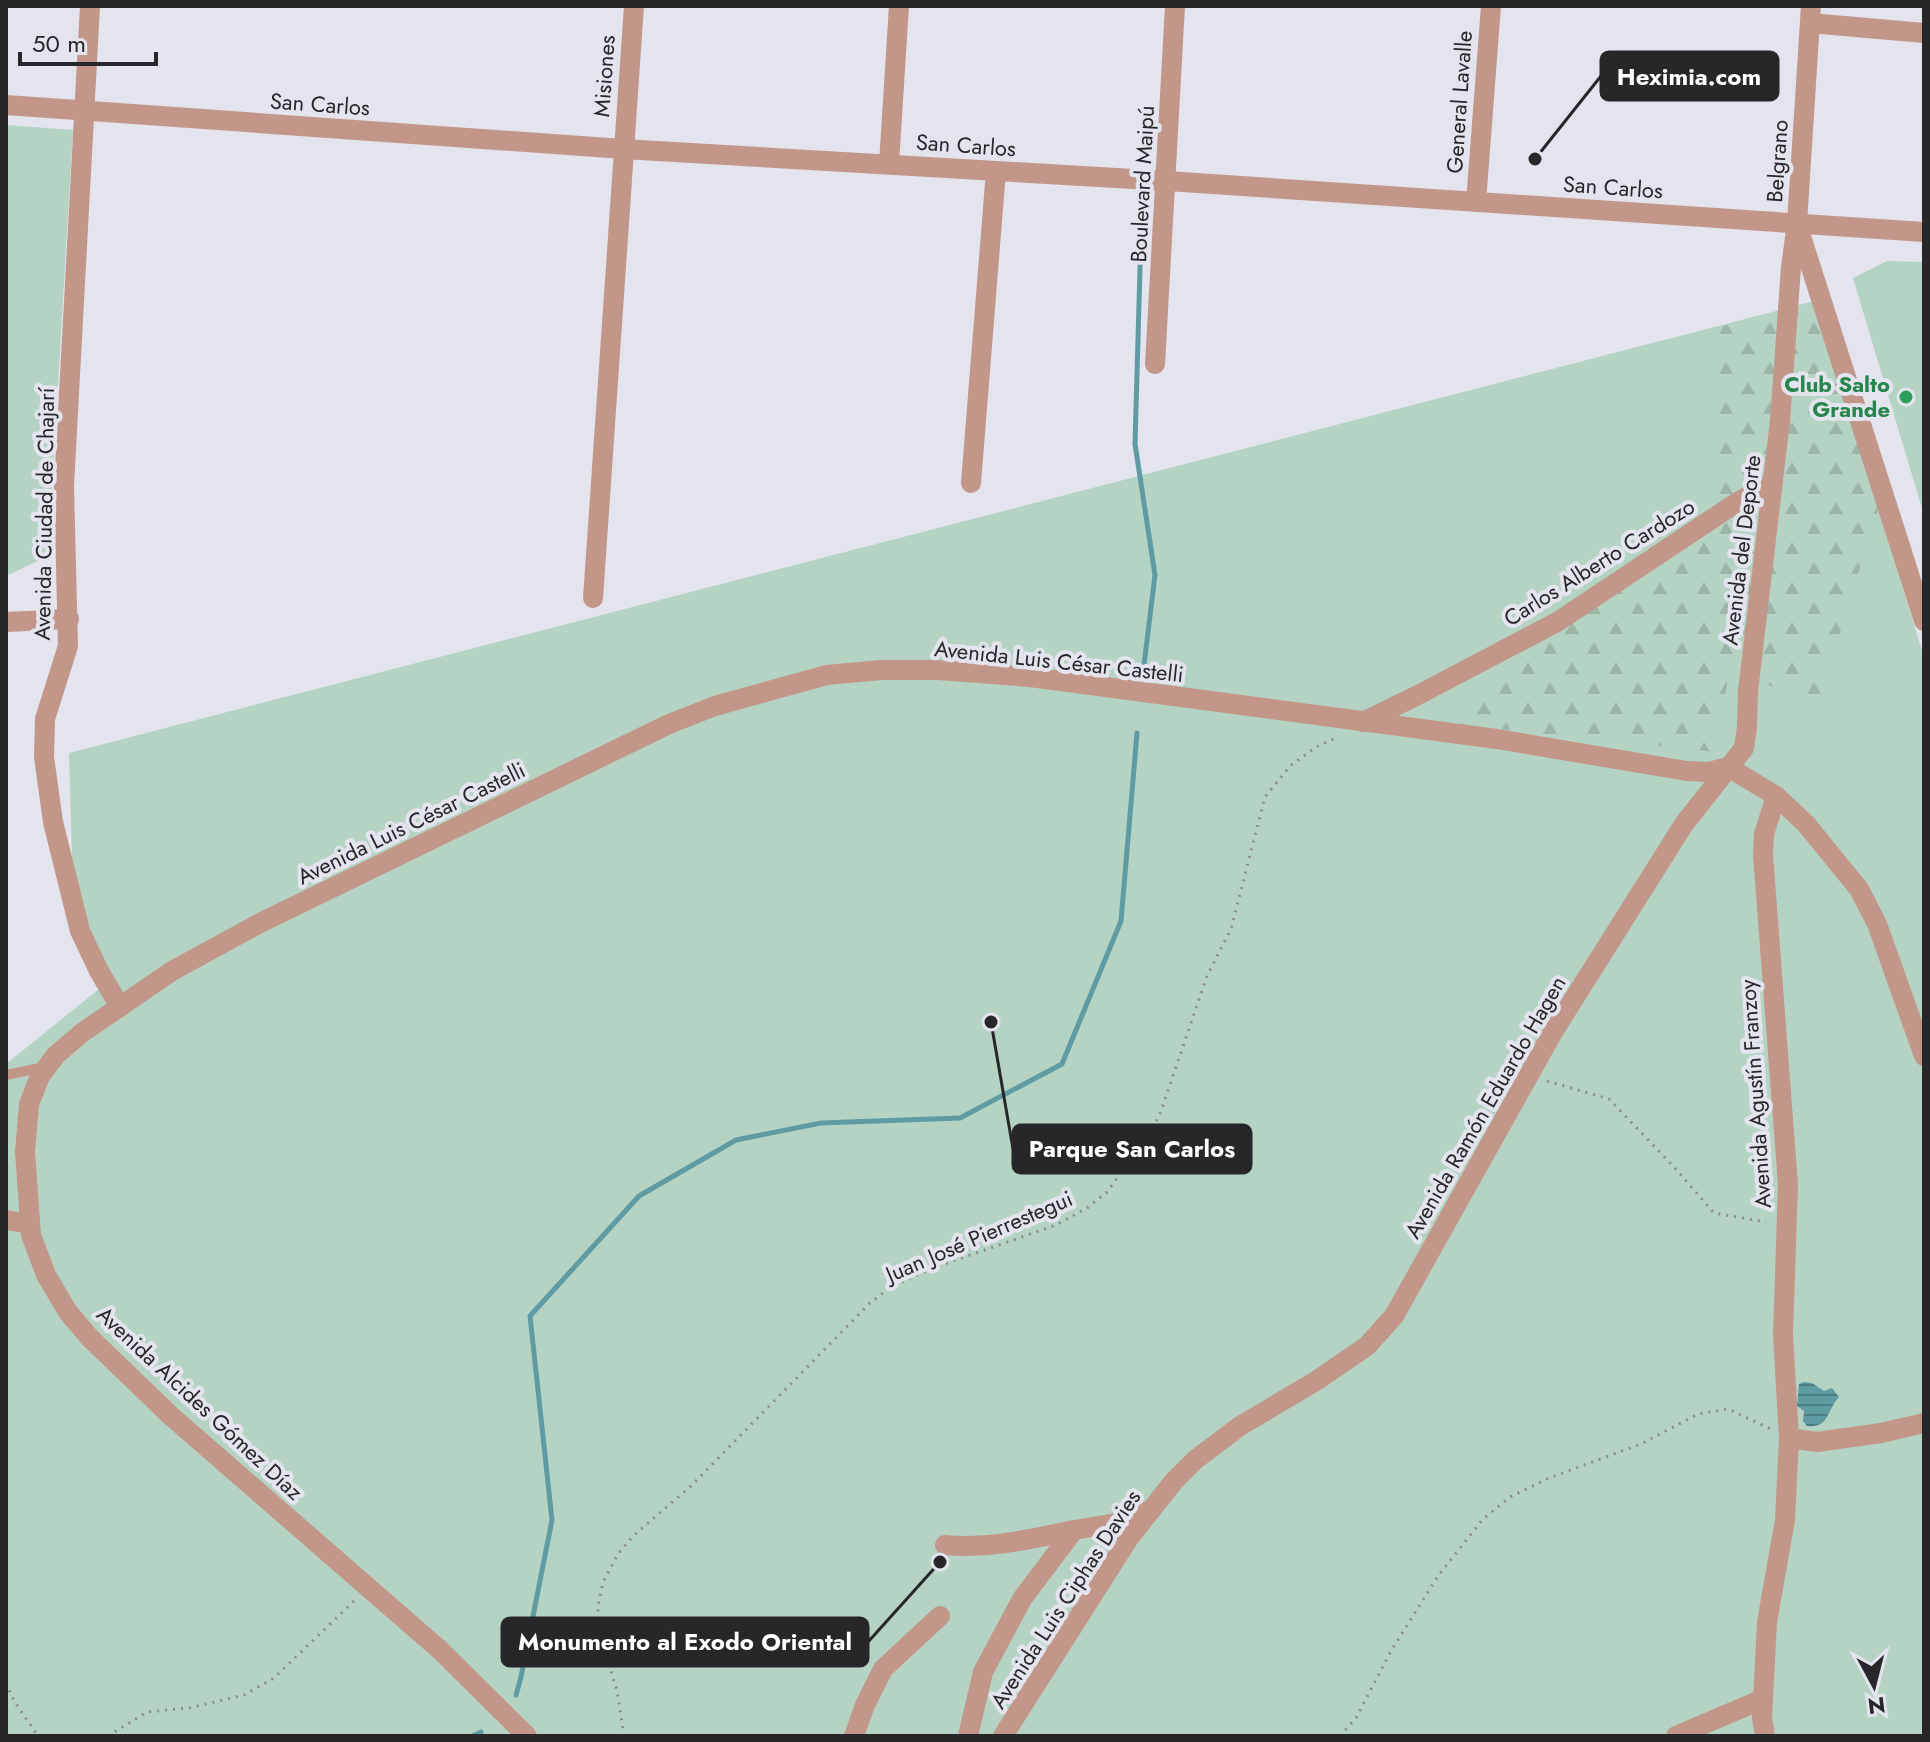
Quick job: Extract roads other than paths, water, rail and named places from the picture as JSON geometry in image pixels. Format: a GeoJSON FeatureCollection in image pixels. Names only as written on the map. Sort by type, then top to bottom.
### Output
{"type":"FeatureCollection","features":[{"type":"Feature","properties":{"kind":"street","name":"Avenida Ciudad de Chajarí"},"geometry":{"type":"LineString","coordinates":[[90,6],[64,486],[68,646],[45,719],[44,757],[53,822],[80,931],[120,1007]]}},
{"type":"Feature","properties":{"kind":"street","name":"Misiones"},"geometry":{"type":"LineString","coordinates":[[593,598],[634,6]]}},
{"type":"Feature","properties":{"kind":"street"},"geometry":{"type":"LineString","coordinates":[[889,164],[899,6]]}},
{"type":"Feature","properties":{"kind":"street","name":"Boulevard Maipú"},"geometry":{"type":"LineString","coordinates":[[1155,364],[1175,6]]}},
{"type":"Feature","properties":{"kind":"street","name":"General Lavalle"},"geometry":{"type":"LineString","coordinates":[[1476,202],[1491,6]]}},
{"type":"Feature","properties":{"kind":"street"},"geometry":{"type":"LineString","coordinates":[[1810,15],[1924,33]]}},
{"type":"Feature","properties":{"kind":"street","name":"Belgrano"},"geometry":{"type":"LineString","coordinates":[[1786,334],[1797,223],[1810,15]]}},
{"type":"Feature","properties":{"kind":"street","name":"San Carlos"},"geometry":{"type":"LineString","coordinates":[[6,105],[623,149],[1167,181],[1924,232]]}},
{"type":"Feature","properties":{"kind":"street"},"geometry":{"type":"LineString","coordinates":[[971,483],[996,171]]}},
{"type":"Feature","properties":{"kind":"street"},"geometry":{"type":"LineString","coordinates":[[1797,223],[1924,621]]}},
{"type":"Feature","properties":{"kind":"street","name":"Avenida del Deporte"},"geometry":{"type":"LineString","coordinates":[[1728,767],[1744,748],[1747,727],[1748,691],[1780,421],[1786,334]]}},
{"type":"Feature","properties":{"kind":"street","name":"Carlos Alberto Cardozo"},"geometry":{"type":"LineString","coordinates":[[1363,722],[1557,622],[1736,503],[1773,482]]}},
{"type":"Feature","properties":{"kind":"street"},"geometry":{"type":"LineString","coordinates":[[6,622],[69,619]]}},
{"type":"Feature","properties":{"kind":"street","name":"Avenida Luis César Castelli"},"geometry":{"type":"LineString","coordinates":[[120,1007],[172,971],[260,923],[669,724],[715,706],[827,675],[881,670],[938,670],[1030,677],[1497,739],[1687,771],[1709,772],[1728,767]]}},
{"type":"Feature","properties":{"kind":"street"},"geometry":{"type":"LineString","coordinates":[[1728,767],[1776,796],[1806,824],[1859,889],[1877,924],[1924,1056]]}},
{"type":"Feature","properties":{"kind":"street","name":"Avenida Ramón Eduardo Hagen"},"geometry":{"type":"LineString","coordinates":[[1240,1426],[1316,1381],[1367,1346],[1394,1316],[1561,1019],[1684,824],[1728,767]]}},
{"type":"Feature","properties":{"kind":"street","name":"Avenida Agustín Franzoy"},"geometry":{"type":"LineString","coordinates":[[1765,1736],[1762,1718],[1767,1622],[1785,1520],[1789,1438],[1783,1335],[1788,1185],[1763,855],[1764,834],[1776,796]]}},
{"type":"Feature","properties":{"kind":"street","name":"Avenida Alcides Gómez Díaz"},"geometry":{"type":"LineString","coordinates":[[120,1007],[56,1055],[40,1076],[29,1104],[25,1152],[31,1235],[46,1275],[68,1312],[89,1337],[171,1416],[440,1650],[527,1736]]}},
{"type":"Feature","properties":{"kind":"street"},"geometry":{"type":"LineString","coordinates":[[6,1220],[30,1224]]}},
{"type":"Feature","properties":{"kind":"street"},"geometry":{"type":"LineString","coordinates":[[1789,1438],[1817,1442],[1924,1423]]}},
{"type":"Feature","properties":{"kind":"street","name":"Avenida Luis Ciphas Davies"},"geometry":{"type":"LineString","coordinates":[[1003,1736],[1129,1538],[1174,1481],[1195,1460],[1240,1426]]}},
{"type":"Feature","properties":{"kind":"street"},"geometry":{"type":"LineString","coordinates":[[945,1545],[969,1548],[1004,1544],[1128,1521],[1148,1512],[1174,1481]]}},
{"type":"Feature","properties":{"kind":"street"},"geometry":{"type":"LineString","coordinates":[[968,1736],[983,1672],[1022,1599],[1074,1530]]}},
{"type":"Feature","properties":{"kind":"street"},"geometry":{"type":"LineString","coordinates":[[854,1736],[883,1669],[940,1616]]}},
{"type":"Feature","properties":{"kind":"street"},"geometry":{"type":"LineString","coordinates":[[1676,1736],[1763,1699]]}},
{"type":"Feature","properties":{"kind":"lane"},"geometry":{"type":"LineString","coordinates":[[6,1075],[47,1067]]}},
{"type":"Feature","properties":{"kind":"water"},"geometry":{"type":"Polygon","coordinates":[[[1804,1382],[1824,1391],[1832,1388],[1839,1397],[1827,1418],[1814,1426],[1807,1426],[1803,1421],[1804,1411],[1797,1406],[1799,1384],[1804,1382]]]}},
{"type":"Feature","properties":{"kind":"waterway"},"geometry":{"type":"LineString","coordinates":[[1141,234],[1135,444],[1155,575],[1143,673]]}},
{"type":"Feature","properties":{"kind":"waterway"},"geometry":{"type":"LineString","coordinates":[[516,1695],[552,1520],[530,1316],[639,1196],[736,1140],[821,1123],[960,1118],[1062,1064],[1121,921],[1137,733]]}},
{"type":"Feature","properties":{"kind":"waterway"},"geometry":{"type":"LineString","coordinates":[[473,1736],[481,1732]]}},
{"type":"Feature","properties":{"kind":"place","name":"Heximia.com"},"geometry":{"type":"Point","coordinates":[1535,159]}},
{"type":"Feature","properties":{"kind":"place","name":"Club Salto Grande"},"geometry":{"type":"Point","coordinates":[1906,397]}},
{"type":"Feature","properties":{"kind":"place","name":"Parque San Carlos"},"geometry":{"type":"Point","coordinates":[991,1022]}},
{"type":"Feature","properties":{"kind":"place","name":"Monumento al Exodo Oriental"},"geometry":{"type":"Point","coordinates":[940,1562]}}]}
